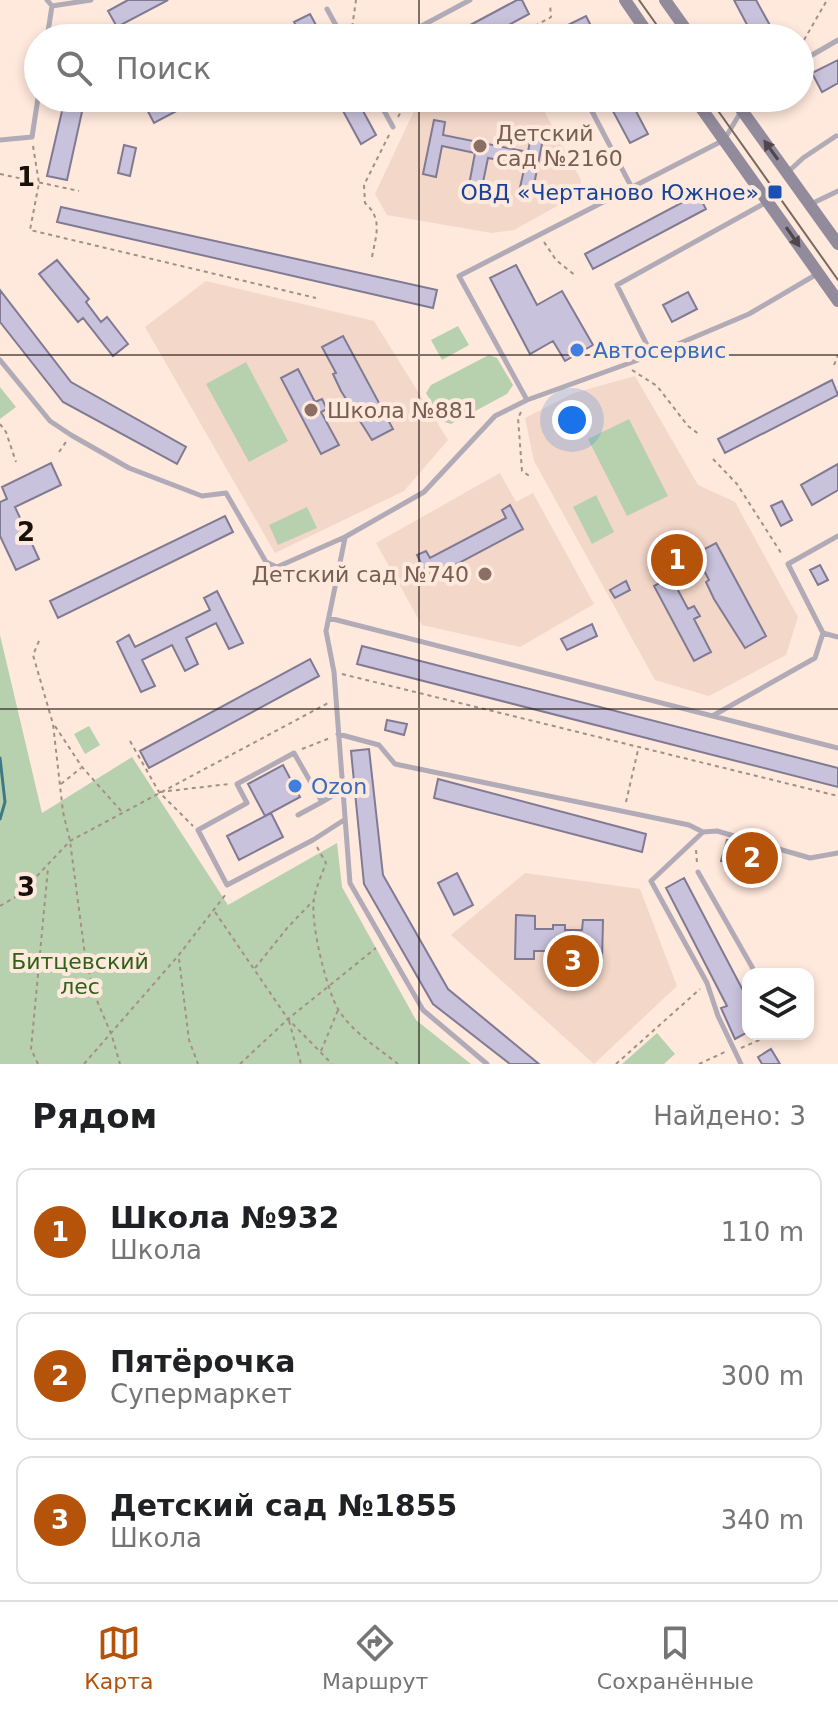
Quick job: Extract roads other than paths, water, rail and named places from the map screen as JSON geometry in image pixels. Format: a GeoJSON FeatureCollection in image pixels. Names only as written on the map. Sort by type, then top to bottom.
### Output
{"type":"FeatureCollection","features":[{"type":"Feature","properties":{"kind":"main road"},"geometry":{"type":"LineString","coordinates":[[625,0],[641,24]]}},
{"type":"Feature","properties":{"kind":"main road"},"geometry":{"type":"LineString","coordinates":[[665,0],[682,24]]}},
{"type":"Feature","properties":{"kind":"main road"},"geometry":{"type":"LineString","coordinates":[[704,112],[838,301]]}},
{"type":"Feature","properties":{"kind":"main road"},"geometry":{"type":"LineString","coordinates":[[743,112],[838,244]]}},
{"type":"Feature","properties":{"kind":"lane"},"geometry":{"type":"LineString","coordinates":[[47,0],[52,6],[49,24]]}},
{"type":"Feature","properties":{"kind":"lane"},"geometry":{"type":"LineString","coordinates":[[52,6],[91,0]]}},
{"type":"Feature","properties":{"kind":"lane"},"geometry":{"type":"LineString","coordinates":[[425,24],[470,0]]}},
{"type":"Feature","properties":{"kind":"lane"},"geometry":{"type":"LineString","coordinates":[[327,9],[335,24]]}},
{"type":"Feature","properties":{"kind":"lane"},"geometry":{"type":"LineString","coordinates":[[814,54],[838,40]]}},
{"type":"Feature","properties":{"kind":"lane"},"geometry":{"type":"LineString","coordinates":[[0,140],[32,137],[36,112]]}},
{"type":"Feature","properties":{"kind":"lane"},"geometry":{"type":"LineString","coordinates":[[385,112],[393,127]]}},
{"type":"Feature","properties":{"kind":"lane"},"geometry":{"type":"LineString","coordinates":[[592,112],[632,188]]}},
{"type":"Feature","properties":{"kind":"lane"},"geometry":{"type":"LineString","coordinates":[[527,400],[459,276],[724,140],[741,112]]}},
{"type":"Feature","properties":{"kind":"lane"},"geometry":{"type":"LineString","coordinates":[[787,172],[836,136]]}},
{"type":"Feature","properties":{"kind":"lane"},"geometry":{"type":"LineString","coordinates":[[810,205],[838,191]]}},
{"type":"Feature","properties":{"kind":"lane"},"geometry":{"type":"LineString","coordinates":[[652,355],[617,285],[768,202]]}},
{"type":"Feature","properties":{"kind":"lane"},"geometry":{"type":"LineString","coordinates":[[0,360],[50,421],[71,435],[129,468],[202,496],[226,493],[266,562],[277,567],[345,537],[424,492],[495,416],[527,400],[652,355],[749,314],[818,273]]}},
{"type":"Feature","properties":{"kind":"lane"},"geometry":{"type":"LineString","coordinates":[[713,716],[815,658],[823,633],[788,564],[838,536]]}},
{"type":"Feature","properties":{"kind":"lane"},"geometry":{"type":"LineString","coordinates":[[345,537],[326,631],[334,672],[350,883],[423,1010],[487,1064]]}},
{"type":"Feature","properties":{"kind":"lane"},"geometry":{"type":"LineString","coordinates":[[329,618],[838,748]]}},
{"type":"Feature","properties":{"kind":"lane"},"geometry":{"type":"LineString","coordinates":[[823,633],[838,637]]}},
{"type":"Feature","properties":{"kind":"lane"},"geometry":{"type":"LineString","coordinates":[[338,734],[379,745],[395,764],[689,825],[703,832],[717,831],[810,858],[838,853]]}},
{"type":"Feature","properties":{"kind":"lane"},"geometry":{"type":"LineString","coordinates":[[322,802],[294,753],[237,784],[247,803],[198,830],[227,885],[313,840],[344,820]]}},
{"type":"Feature","properties":{"kind":"lane"},"geometry":{"type":"LineString","coordinates":[[298,815],[342,790]]}},
{"type":"Feature","properties":{"kind":"lane"},"geometry":{"type":"LineString","coordinates":[[703,832],[651,881],[707,983],[718,1016],[741,1064]]}},
{"type":"Feature","properties":{"kind":"lane"},"geometry":{"type":"LineString","coordinates":[[698,872],[753,968]]}},
{"type":"Feature","properties":{"kind":"waterway"},"geometry":{"type":"LineString","coordinates":[[0,758],[5,802],[0,819]]}},
{"type":"Feature","properties":{"kind":"tram line"},"geometry":{"type":"LineString","coordinates":[[639,0],[656,24]]}},
{"type":"Feature","properties":{"kind":"tram line"},"geometry":{"type":"LineString","coordinates":[[719,112],[838,280]]}},
{"type":"Feature","properties":{"kind":"place","name":"Детский сад №2160"},"geometry":{"type":"Point","coordinates":[480,146]}},
{"type":"Feature","properties":{"kind":"place","name":"ОВД «Чертаново Южное»"},"geometry":{"type":"Point","coordinates":[775,192]}},
{"type":"Feature","properties":{"kind":"place","name":"Автосервис"},"geometry":{"type":"Point","coordinates":[577,350]}},
{"type":"Feature","properties":{"kind":"place","name":"Школа №881"},"geometry":{"type":"Point","coordinates":[311,410]}},
{"type":"Feature","properties":{"kind":"place","name":"Школа №932"},"geometry":{"type":"Point","coordinates":[677,560]}},
{"type":"Feature","properties":{"kind":"place","name":"Детский сад №740"},"geometry":{"type":"Point","coordinates":[485,574]}},
{"type":"Feature","properties":{"kind":"place","name":"Ozon"},"geometry":{"type":"Point","coordinates":[295,786]}},
{"type":"Feature","properties":{"kind":"place","name":"Пятёрочка"},"geometry":{"type":"Point","coordinates":[752,858]}},
{"type":"Feature","properties":{"kind":"place","name":"Детский сад №1855"},"geometry":{"type":"Point","coordinates":[573,961]}},
{"type":"Feature","properties":{"kind":"park label","name":"Битцевский лес"},"geometry":{"type":"Point","coordinates":[80,974]}}]}
